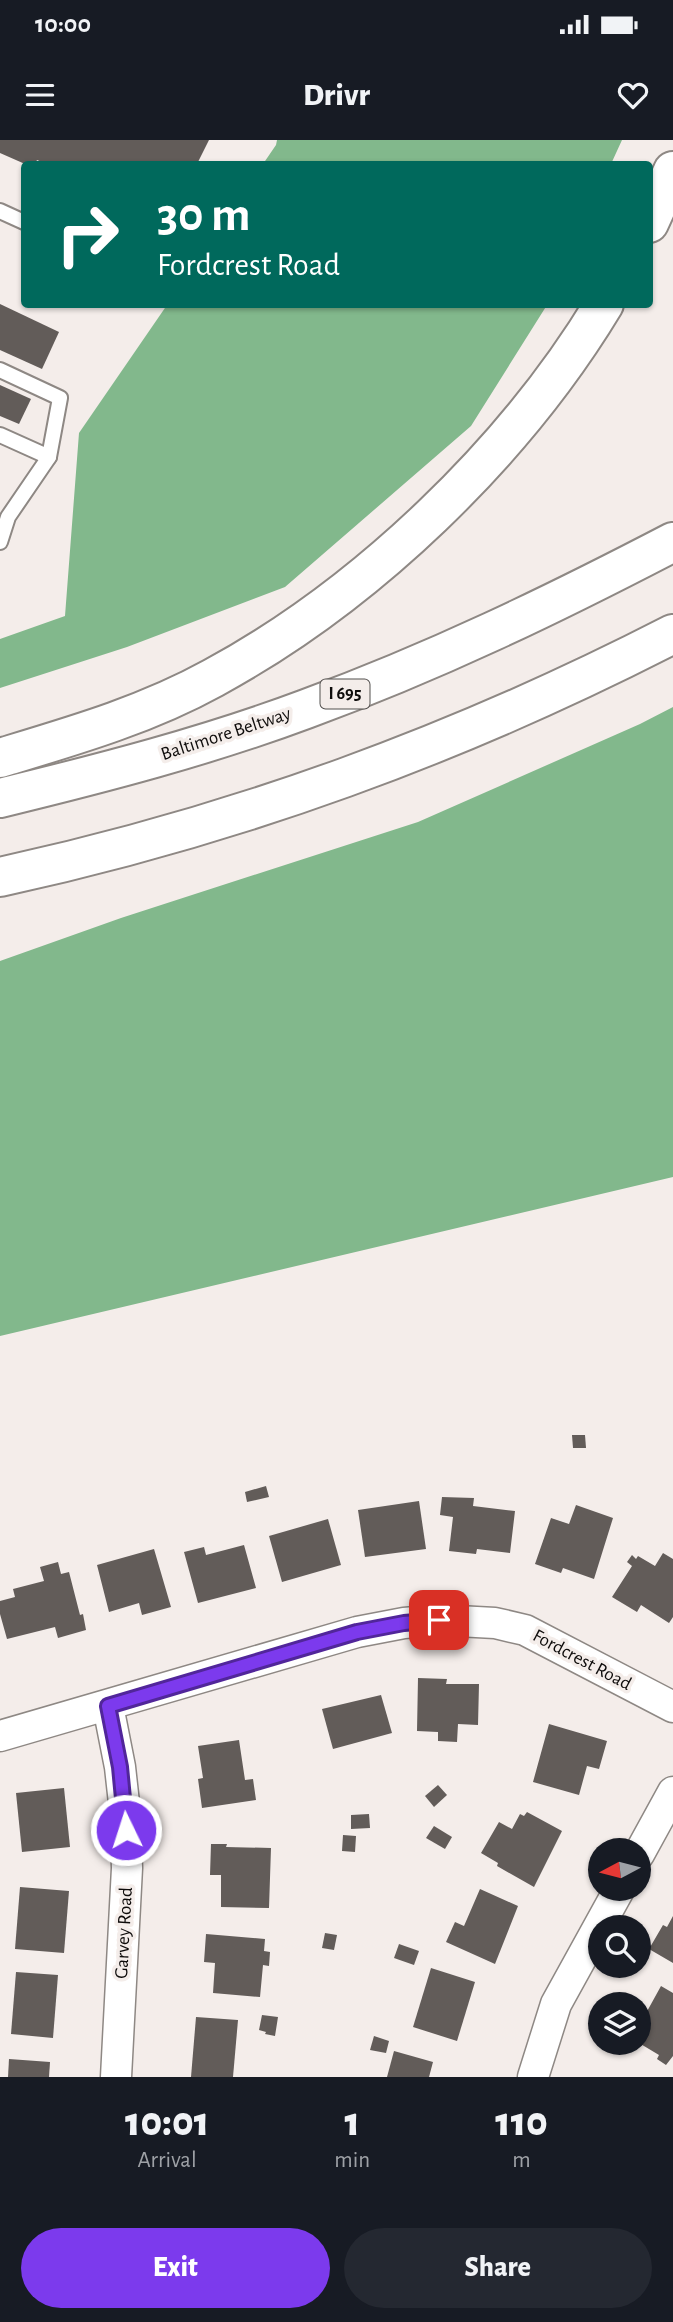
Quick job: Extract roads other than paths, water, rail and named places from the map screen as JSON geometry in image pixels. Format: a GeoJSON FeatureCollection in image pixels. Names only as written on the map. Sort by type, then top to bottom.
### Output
{"type":"FeatureCollection","features":[{"type":"Feature","properties":{"kind":"highway"},"geometry":{"type":"LineString","coordinates":[[653,214],[673,171]]}},
{"type":"Feature","properties":{"kind":"highway"},"geometry":{"type":"LineString","coordinates":[[0,758],[120,720],[164,702],[213,679],[317,612],[364,575],[462,487],[558,372],[601,308]]}},
{"type":"Feature","properties":{"kind":"highway","name":"Baltimore Beltway"},"geometry":{"type":"LineString","coordinates":[[0,797],[203,743],[304,710],[503,628],[673,542]]}},
{"type":"Feature","properties":{"kind":"highway"},"geometry":{"type":"LineString","coordinates":[[0,877],[95,856],[187,831],[302,794],[447,740],[592,676],[673,634]]}},
{"type":"Feature","properties":{"kind":"street","name":"Fordcrest Road"},"geometry":{"type":"LineString","coordinates":[[0,1736],[357,1632],[439,1620],[495,1623],[525,1630],[673,1707]]}},
{"type":"Feature","properties":{"kind":"street","name":"Garvey Road"},"geometry":{"type":"LineString","coordinates":[[108,1706],[120,1767],[127,1868],[116,2077]]}},
{"type":"Feature","properties":{"kind":"street"},"geometry":{"type":"LineString","coordinates":[[648,1838],[673,1792]]}},
{"type":"Feature","properties":{"kind":"street"},"geometry":{"type":"LineString","coordinates":[[533,2077],[556,2004],[613,1901]]}},
{"type":"Feature","properties":{"kind":"lane"},"geometry":{"type":"LineString","coordinates":[[0,211],[21,221]]}},
{"type":"Feature","properties":{"kind":"lane"},"geometry":{"type":"LineString","coordinates":[[0,370],[60,398],[49,457],[8,517],[1,537]]}},
{"type":"Feature","properties":{"kind":"lane"},"geometry":{"type":"LineString","coordinates":[[0,435],[49,457]]}}]}
